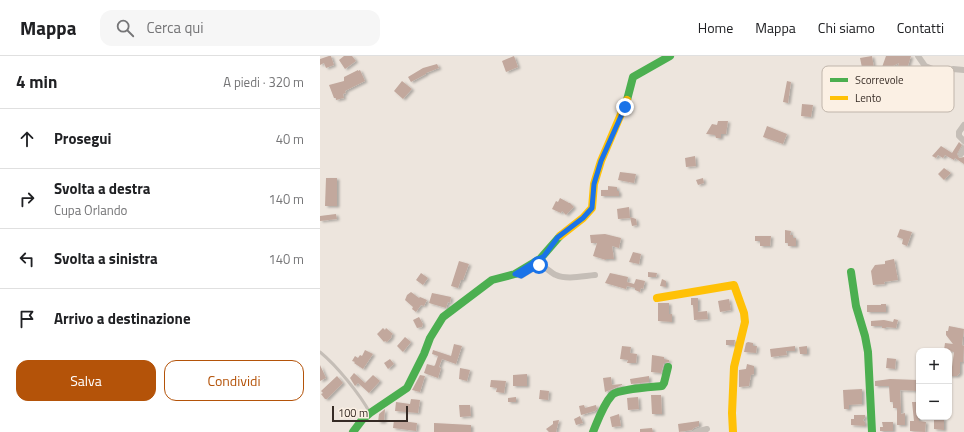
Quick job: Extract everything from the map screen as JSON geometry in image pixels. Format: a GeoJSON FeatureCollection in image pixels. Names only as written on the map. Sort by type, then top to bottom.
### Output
{"type":"FeatureCollection","features":[{"type":"Feature","properties":{"kind":"street"},"geometry":{"type":"LineString","coordinates":[[353,432],[370,413],[407,388],[424,354],[430,338],[444,318],[492,280],[515,274],[544,256],[558,237],[583,218],[592,208],[594,184],[601,161],[625,107],[633,77],[670,56]]}},
{"type":"Feature","properties":{"kind":"street"},"geometry":{"type":"LineString","coordinates":[[918,56],[925,66]]}},
{"type":"Feature","properties":{"kind":"street"},"geometry":{"type":"LineString","coordinates":[[954,69],[961,68],[964,70]]}},
{"type":"Feature","properties":{"kind":"street"},"geometry":{"type":"LineString","coordinates":[[964,125],[959,132],[959,136],[964,141]]}},
{"type":"Feature","properties":{"kind":"street"},"geometry":{"type":"LineString","coordinates":[[515,274],[521,276],[539,265],[562,277],[595,275]]}},
{"type":"Feature","properties":{"kind":"street"},"geometry":{"type":"LineString","coordinates":[[851,272],[856,306],[868,352],[872,432]]}},
{"type":"Feature","properties":{"kind":"street"},"geometry":{"type":"LineString","coordinates":[[657,298],[734,285],[744,313],[745,322],[734,367],[732,414],[733,432]]}},
{"type":"Feature","properties":{"kind":"street"},"geometry":{"type":"LineString","coordinates":[[593,432],[600,414],[612,394],[626,390],[662,386],[668,367]]}},
{"type":"Feature","properties":{"kind":"street"},"geometry":{"type":"LineString","coordinates":[[696,432],[707,429]]}},
{"type":"Feature","properties":{"kind":"lane"},"geometry":{"type":"LineString","coordinates":[[320,352],[328,359],[364,402],[370,413]]}},
{"type":"Feature","properties":{"kind":"building"},"geometry":{"type":"Polygon","coordinates":[[[331,56],[334,65],[326,68],[324,63],[320,65],[320,59],[331,56]]]}},
{"type":"Feature","properties":{"kind":"building"},"geometry":{"type":"Polygon","coordinates":[[[344,56],[352,56],[356,61],[345,69],[339,60],[344,56]]]}},
{"type":"Feature","properties":{"kind":"building"},"geometry":{"type":"Polygon","coordinates":[[[514,56],[518,67],[506,72],[502,61],[514,56]]]}},
{"type":"Feature","properties":{"kind":"building"},"geometry":{"type":"Polygon","coordinates":[[[872,56],[874,66],[862,66],[860,58],[872,56]]]}},
{"type":"Feature","properties":{"kind":"building"},"geometry":{"type":"Polygon","coordinates":[[[886,56],[911,56],[908,66],[898,66],[899,63],[893,66],[882,66],[886,56]]]}},
{"type":"Feature","properties":{"kind":"building"},"geometry":{"type":"Polygon","coordinates":[[[437,64],[439,68],[426,73],[411,82],[408,77],[423,68],[437,64]]]}},
{"type":"Feature","properties":{"kind":"building"},"geometry":{"type":"Polygon","coordinates":[[[360,70],[365,81],[345,91],[346,93],[343,94],[344,98],[336,100],[329,85],[344,81],[344,77],[360,70]]]}},
{"type":"Feature","properties":{"kind":"building"},"geometry":{"type":"Polygon","coordinates":[[[402,81],[412,89],[403,99],[394,91],[402,81]]]}},
{"type":"Feature","properties":{"kind":"building"},"geometry":{"type":"Polygon","coordinates":[[[787,81],[791,82],[788,103],[783,102],[787,81]]]}},
{"type":"Feature","properties":{"kind":"building"},"geometry":{"type":"Polygon","coordinates":[[[802,104],[813,105],[811,117],[801,116],[802,104]]]}},
{"type":"Feature","properties":{"kind":"building"},"geometry":{"type":"Polygon","coordinates":[[[718,121],[728,121],[726,134],[721,134],[721,138],[716,138],[715,135],[706,134],[712,124],[717,125],[718,121]]]}},
{"type":"Feature","properties":{"kind":"building"},"geometry":{"type":"Polygon","coordinates":[[[767,126],[787,134],[783,144],[763,137],[767,126]]]}},
{"type":"Feature","properties":{"kind":"building"},"geometry":{"type":"Polygon","coordinates":[[[959,142],[962,145],[957,154],[959,158],[964,157],[964,164],[955,158],[954,160],[945,155],[943,158],[938,155],[936,158],[932,156],[941,146],[952,153],[959,142]]]}},
{"type":"Feature","properties":{"kind":"building"},"geometry":{"type":"Polygon","coordinates":[[[695,156],[696,166],[686,167],[685,158],[695,156]]]}},
{"type":"Feature","properties":{"kind":"building"},"geometry":{"type":"Polygon","coordinates":[[[944,168],[951,173],[944,180],[938,174],[944,168]]]}},
{"type":"Feature","properties":{"kind":"building"},"geometry":{"type":"Polygon","coordinates":[[[620,172],[636,174],[634,183],[618,180],[620,172]]]}},
{"type":"Feature","properties":{"kind":"building"},"geometry":{"type":"Polygon","coordinates":[[[326,178],[337,178],[337,206],[325,206],[326,178]]]}},
{"type":"Feature","properties":{"kind":"building"},"geometry":{"type":"Polygon","coordinates":[[[703,178],[704,183],[698,185],[696,180],[703,178]]]}},
{"type":"Feature","properties":{"kind":"building"},"geometry":{"type":"Polygon","coordinates":[[[608,186],[617,187],[619,196],[601,196],[601,190],[608,190],[608,186]]]}},
{"type":"Feature","properties":{"kind":"building"},"geometry":{"type":"Polygon","coordinates":[[[560,198],[570,203],[574,207],[566,215],[562,211],[561,213],[552,209],[556,201],[558,202],[560,198]]]}},
{"type":"Feature","properties":{"kind":"building"},"geometry":{"type":"Polygon","coordinates":[[[629,207],[630,218],[618,219],[617,209],[629,207]]]}},
{"type":"Feature","properties":{"kind":"building"},"geometry":{"type":"Polygon","coordinates":[[[336,214],[337,219],[320,221],[320,216],[336,214]]]}},
{"type":"Feature","properties":{"kind":"building"},"geometry":{"type":"Polygon","coordinates":[[[630,217],[636,219],[637,225],[632,226],[630,217]]]}},
{"type":"Feature","properties":{"kind":"building"},"geometry":{"type":"Polygon","coordinates":[[[900,229],[912,232],[907,246],[902,244],[903,239],[897,237],[900,229]]]}},
{"type":"Feature","properties":{"kind":"building"},"geometry":{"type":"Polygon","coordinates":[[[785,230],[791,231],[790,235],[793,235],[793,238],[796,238],[796,246],[788,246],[788,243],[785,243],[785,230]]]}},
{"type":"Feature","properties":{"kind":"building"},"geometry":{"type":"Polygon","coordinates":[[[605,234],[621,238],[619,248],[612,246],[614,259],[606,260],[593,256],[597,243],[591,243],[590,235],[605,234]]]}},
{"type":"Feature","properties":{"kind":"building"},"geometry":{"type":"Polygon","coordinates":[[[755,236],[771,236],[770,246],[760,246],[760,241],[755,241],[755,236]]]}},
{"type":"Feature","properties":{"kind":"building"},"geometry":{"type":"Polygon","coordinates":[[[633,252],[641,254],[639,264],[629,262],[633,252]]]}},
{"type":"Feature","properties":{"kind":"building"},"geometry":{"type":"Polygon","coordinates":[[[894,259],[898,280],[884,282],[885,284],[873,285],[871,271],[875,265],[885,264],[885,261],[894,259]]]}},
{"type":"Feature","properties":{"kind":"building"},"geometry":{"type":"Polygon","coordinates":[[[459,261],[469,264],[463,280],[461,280],[458,288],[451,286],[459,261]]]}},
{"type":"Feature","properties":{"kind":"building"},"geometry":{"type":"Polygon","coordinates":[[[648,272],[657,273],[656,277],[648,277],[648,272]]]}},
{"type":"Feature","properties":{"kind":"building"},"geometry":{"type":"Polygon","coordinates":[[[421,273],[428,278],[423,285],[416,280],[421,273]]]}},
{"type":"Feature","properties":{"kind":"building"},"geometry":{"type":"Polygon","coordinates":[[[610,273],[628,277],[627,282],[634,284],[636,279],[645,281],[643,289],[641,288],[640,292],[635,290],[635,288],[627,286],[626,289],[605,283],[610,273]]]}},
{"type":"Feature","properties":{"kind":"building"},"geometry":{"type":"Polygon","coordinates":[[[662,279],[666,281],[666,287],[660,286],[662,279]]]}},
{"type":"Feature","properties":{"kind":"building"},"geometry":{"type":"Polygon","coordinates":[[[411,292],[419,298],[420,297],[427,300],[424,306],[421,305],[416,312],[405,300],[407,295],[411,292]]]}},
{"type":"Feature","properties":{"kind":"building"},"geometry":{"type":"Polygon","coordinates":[[[432,293],[451,297],[450,303],[448,302],[446,308],[429,303],[432,293]]]}},
{"type":"Feature","properties":{"kind":"building"},"geometry":{"type":"Polygon","coordinates":[[[691,298],[698,298],[698,312],[707,311],[708,319],[694,320],[691,298]]]}},
{"type":"Feature","properties":{"kind":"building"},"geometry":{"type":"Polygon","coordinates":[[[729,299],[731,310],[720,312],[718,301],[729,299]]]}},
{"type":"Feature","properties":{"kind":"building"},"geometry":{"type":"Polygon","coordinates":[[[658,303],[669,303],[669,314],[672,314],[672,322],[658,321],[658,303]]]}},
{"type":"Feature","properties":{"kind":"building"},"geometry":{"type":"Polygon","coordinates":[[[886,304],[886,312],[867,312],[867,305],[886,304]]]}},
{"type":"Feature","properties":{"kind":"building"},"geometry":{"type":"Polygon","coordinates":[[[419,317],[423,324],[422,327],[417,328],[413,320],[419,317]]]}},
{"type":"Feature","properties":{"kind":"building"},"geometry":{"type":"Polygon","coordinates":[[[894,319],[898,320],[896,328],[871,326],[871,321],[884,320],[893,322],[894,319]]]}},
{"type":"Feature","properties":{"kind":"building"},"geometry":{"type":"Polygon","coordinates":[[[949,326],[964,329],[962,345],[964,346],[963,362],[960,362],[960,373],[957,376],[952,376],[954,352],[952,352],[952,348],[944,348],[945,343],[953,344],[946,335],[946,331],[948,331],[949,326]]]}},
{"type":"Feature","properties":{"kind":"building"},"geometry":{"type":"Polygon","coordinates":[[[383,328],[385,330],[386,328],[393,334],[387,342],[384,342],[377,334],[383,328]]]}},
{"type":"Feature","properties":{"kind":"building"},"geometry":{"type":"Polygon","coordinates":[[[405,337],[411,342],[403,352],[397,346],[405,337]]]}},
{"type":"Feature","properties":{"kind":"building"},"geometry":{"type":"Polygon","coordinates":[[[726,340],[735,340],[734,345],[726,345],[726,340]]]}},
{"type":"Feature","properties":{"kind":"building"},"geometry":{"type":"Polygon","coordinates":[[[746,343],[753,343],[753,346],[757,346],[756,353],[744,352],[746,343]]]}},
{"type":"Feature","properties":{"kind":"building"},"geometry":{"type":"Polygon","coordinates":[[[454,344],[462,346],[456,364],[442,359],[439,367],[441,368],[438,378],[424,373],[427,364],[435,365],[438,356],[432,354],[433,350],[451,356],[454,344]]]}},
{"type":"Feature","properties":{"kind":"building"},"geometry":{"type":"Polygon","coordinates":[[[622,346],[631,347],[630,353],[637,354],[636,363],[627,363],[628,360],[620,359],[622,346]]]}},
{"type":"Feature","properties":{"kind":"building"},"geometry":{"type":"Polygon","coordinates":[[[795,346],[795,351],[786,351],[787,355],[771,357],[770,349],[795,346]]]}},
{"type":"Feature","properties":{"kind":"building"},"geometry":{"type":"Polygon","coordinates":[[[807,346],[807,354],[800,354],[799,347],[807,346]]]}},
{"type":"Feature","properties":{"kind":"building"},"geometry":{"type":"Polygon","coordinates":[[[365,350],[373,354],[363,369],[352,361],[355,356],[358,358],[360,355],[362,356],[365,350]]]}},
{"type":"Feature","properties":{"kind":"building"},"geometry":{"type":"Polygon","coordinates":[[[652,355],[664,357],[664,359],[669,360],[669,362],[664,363],[661,373],[651,372],[652,355]]]}},
{"type":"Feature","properties":{"kind":"building"},"geometry":{"type":"Polygon","coordinates":[[[887,358],[896,359],[895,369],[886,368],[887,358]]]}},
{"type":"Feature","properties":{"kind":"building"},"geometry":{"type":"Polygon","coordinates":[[[390,359],[394,364],[388,369],[384,363],[390,359]]]}},
{"type":"Feature","properties":{"kind":"building"},"geometry":{"type":"Polygon","coordinates":[[[747,364],[754,366],[754,374],[751,375],[749,386],[739,387],[739,370],[746,369],[747,364]]]}},
{"type":"Feature","properties":{"kind":"building"},"geometry":{"type":"Polygon","coordinates":[[[320,365],[326,378],[320,381],[320,365]]]}},
{"type":"Feature","properties":{"kind":"building"},"geometry":{"type":"Polygon","coordinates":[[[460,368],[470,370],[467,381],[459,379],[460,368]]]}},
{"type":"Feature","properties":{"kind":"building"},"geometry":{"type":"Polygon","coordinates":[[[354,373],[365,383],[373,375],[380,381],[369,393],[358,383],[355,386],[350,378],[354,373]]]}},
{"type":"Feature","properties":{"kind":"building"},"geometry":{"type":"Polygon","coordinates":[[[527,374],[527,386],[513,386],[513,375],[527,374]]]}},
{"type":"Feature","properties":{"kind":"building"},"geometry":{"type":"Polygon","coordinates":[[[420,375],[425,376],[420,392],[412,390],[420,375]]]}},
{"type":"Feature","properties":{"kind":"building"},"geometry":{"type":"Polygon","coordinates":[[[337,376],[343,383],[327,399],[325,399],[321,394],[323,393],[321,391],[337,376]]]}},
{"type":"Feature","properties":{"kind":"building"},"geometry":{"type":"Polygon","coordinates":[[[649,376],[649,382],[631,384],[630,379],[649,376]]]}},
{"type":"Feature","properties":{"kind":"building"},"geometry":{"type":"Polygon","coordinates":[[[611,377],[612,385],[622,385],[605,392],[603,378],[611,377]]]}},
{"type":"Feature","properties":{"kind":"building"},"geometry":{"type":"Polygon","coordinates":[[[890,379],[916,380],[916,391],[900,390],[901,414],[905,413],[905,425],[897,425],[897,408],[893,408],[893,402],[890,402],[889,386],[875,386],[875,381],[890,379]]]}},
{"type":"Feature","properties":{"kind":"building"},"geometry":{"type":"Polygon","coordinates":[[[491,380],[506,381],[504,393],[496,392],[497,388],[490,387],[491,380]]]}},
{"type":"Feature","properties":{"kind":"building"},"geometry":{"type":"Polygon","coordinates":[[[862,389],[862,404],[849,405],[849,409],[844,409],[843,390],[862,389]]]}},
{"type":"Feature","properties":{"kind":"building"},"geometry":{"type":"Polygon","coordinates":[[[540,390],[549,391],[548,400],[539,399],[540,390]]]}},
{"type":"Feature","properties":{"kind":"building"},"geometry":{"type":"Polygon","coordinates":[[[651,395],[661,395],[662,414],[652,414],[651,395]]]}},
{"type":"Feature","properties":{"kind":"building"},"geometry":{"type":"Polygon","coordinates":[[[516,397],[516,402],[508,402],[508,398],[516,397]]]}},
{"type":"Feature","properties":{"kind":"building"},"geometry":{"type":"Polygon","coordinates":[[[638,397],[639,409],[628,410],[627,398],[638,397]]]}},
{"type":"Feature","properties":{"kind":"building"},"geometry":{"type":"Polygon","coordinates":[[[411,399],[420,400],[418,413],[395,411],[396,402],[410,404],[411,399]]]}},
{"type":"Feature","properties":{"kind":"building"},"geometry":{"type":"Polygon","coordinates":[[[912,402],[916,402],[916,420],[926,422],[925,432],[910,431],[910,421],[914,421],[912,402]]]}},
{"type":"Feature","properties":{"kind":"building"},"geometry":{"type":"Polygon","coordinates":[[[459,405],[470,405],[471,416],[460,417],[459,405]]]}},
{"type":"Feature","properties":{"kind":"building"},"geometry":{"type":"Polygon","coordinates":[[[584,405],[585,408],[596,405],[597,409],[581,415],[579,406],[584,405]]]}},
{"type":"Feature","properties":{"kind":"building"},"geometry":{"type":"Polygon","coordinates":[[[385,409],[384,422],[378,422],[379,414],[385,409]]]}},
{"type":"Feature","properties":{"kind":"building"},"geometry":{"type":"Polygon","coordinates":[[[619,414],[621,426],[612,427],[610,417],[619,414]]]}},
{"type":"Feature","properties":{"kind":"building"},"geometry":{"type":"Polygon","coordinates":[[[854,415],[865,415],[863,420],[865,422],[865,426],[851,425],[851,419],[854,419],[854,415]]]}},
{"type":"Feature","properties":{"kind":"building"},"geometry":{"type":"Polygon","coordinates":[[[580,416],[583,423],[576,425],[574,419],[580,416]]]}},
{"type":"Feature","properties":{"kind":"building"},"geometry":{"type":"Polygon","coordinates":[[[394,420],[417,423],[416,431],[393,428],[394,420]]]}},
{"type":"Feature","properties":{"kind":"building"},"geometry":{"type":"Polygon","coordinates":[[[559,420],[556,432],[549,432],[546,429],[553,424],[553,421],[559,420]]]}},
{"type":"Feature","properties":{"kind":"building"},"geometry":{"type":"Polygon","coordinates":[[[934,420],[944,420],[944,430],[934,429],[934,420]]]}},
{"type":"Feature","properties":{"kind":"building"},"geometry":{"type":"Polygon","coordinates":[[[699,421],[699,426],[692,430],[679,432],[678,424],[699,421]]]}},
{"type":"Feature","properties":{"kind":"building"},"geometry":{"type":"Polygon","coordinates":[[[882,422],[893,422],[893,431],[880,431],[880,427],[883,427],[882,422]]]}},
{"type":"Feature","properties":{"kind":"building"},"geometry":{"type":"Polygon","coordinates":[[[434,423],[471,425],[471,432],[434,432],[434,423]]]}},
{"type":"Feature","properties":{"kind":"building"},"geometry":{"type":"Polygon","coordinates":[[[652,428],[653,432],[640,432],[640,429],[652,428]]]}},
{"type":"Feature","properties":{"kind":"traffic: fast"},"geometry":{"type":"LineString","coordinates":[[627,100],[633,77],[670,56]]}},
{"type":"Feature","properties":{"kind":"traffic: fast"},"geometry":{"type":"LineString","coordinates":[[353,432],[362,420],[370,413],[407,388],[424,354],[430,338],[443,317],[492,280],[515,274],[540,259],[560,236]]}},
{"type":"Feature","properties":{"kind":"traffic: fast"},"geometry":{"type":"LineString","coordinates":[[851,272],[856,306],[868,352],[872,432]]}},
{"type":"Feature","properties":{"kind":"traffic: fast"},"geometry":{"type":"LineString","coordinates":[[593,432],[603,408],[612,395],[621,391],[662,386],[668,367]]}},
{"type":"Feature","properties":{"kind":"traffic: slow"},"geometry":{"type":"LineString","coordinates":[[560,236],[583,218],[592,208],[594,184],[601,161],[627,100]]}},
{"type":"Feature","properties":{"kind":"traffic: slow"},"geometry":{"type":"LineString","coordinates":[[657,298],[734,285],[744,313],[745,322],[734,367],[732,413],[733,432]]}},
{"type":"Feature","properties":{"kind":"route"},"geometry":{"type":"LineString","coordinates":[[539,265],[521,276],[515,274],[544,256],[558,237],[583,218],[592,208],[594,184],[601,161],[625,107]]}}]}
